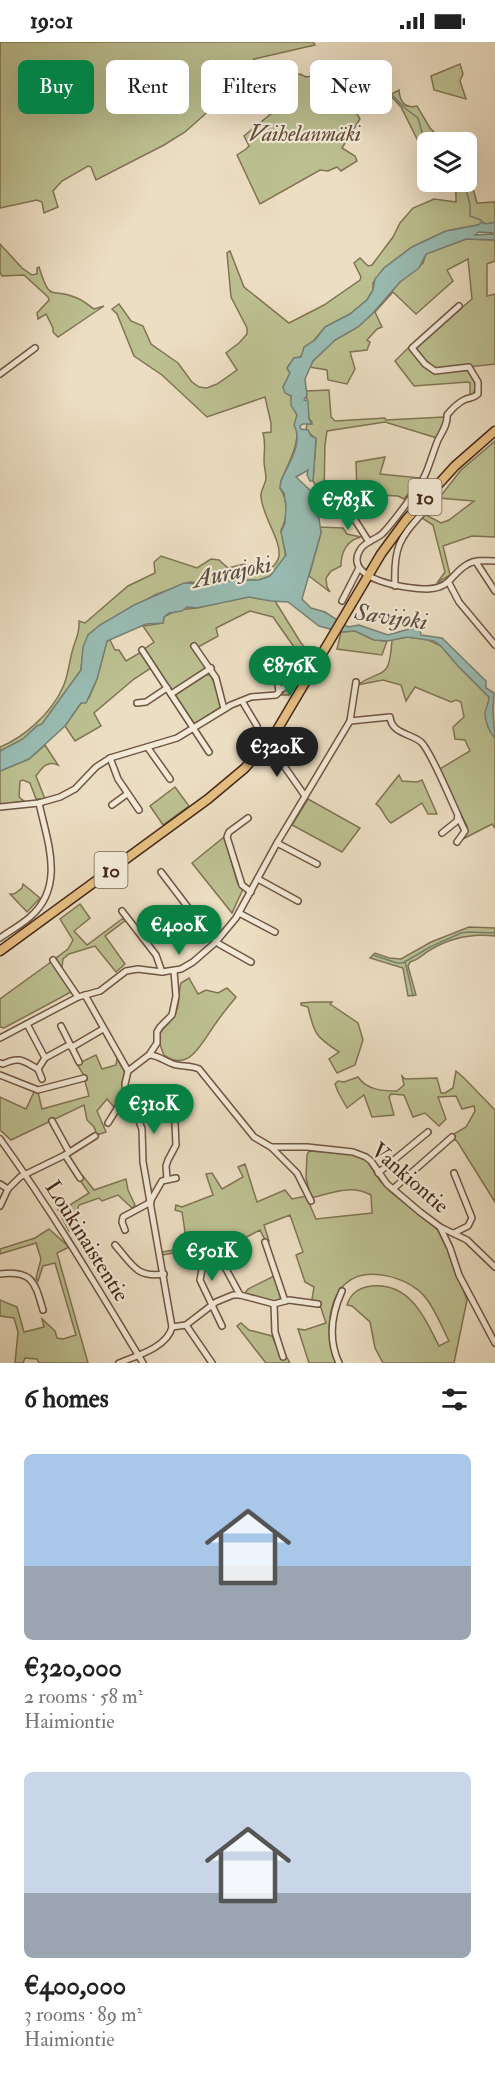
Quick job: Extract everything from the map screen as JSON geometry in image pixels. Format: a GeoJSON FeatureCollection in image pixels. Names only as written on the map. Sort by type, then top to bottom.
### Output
{"type":"FeatureCollection","features":[{"type":"Feature","properties":{"kind":"highway","name":"10"},"geometry":{"type":"LineString","coordinates":[[0,951],[237,776],[268,743],[289,714],[392,538],[416,507],[455,466],[495,431]]}},
{"type":"Feature","properties":{"kind":"street"},"geometry":{"type":"LineString","coordinates":[[459,306],[412,348],[425,364],[435,371],[469,367],[478,382],[478,394],[475,398],[461,402],[447,415],[448,420],[425,475],[381,535],[359,550],[356,562],[359,568],[369,576],[395,586],[429,589],[444,586],[467,564],[495,561]]}},
{"type":"Feature","properties":{"kind":"street"},"geometry":{"type":"LineString","coordinates":[[0,374],[35,348]]}},
{"type":"Feature","properties":{"kind":"street"},"geometry":{"type":"LineString","coordinates":[[395,586],[394,564],[398,545],[431,503]]}},
{"type":"Feature","properties":{"kind":"street"},"geometry":{"type":"LineString","coordinates":[[348,509],[369,542]]}},
{"type":"Feature","properties":{"kind":"street"},"geometry":{"type":"LineString","coordinates":[[476,562],[495,591]]}},
{"type":"Feature","properties":{"kind":"street"},"geometry":{"type":"LineString","coordinates":[[342,602],[359,568]]}},
{"type":"Feature","properties":{"kind":"street"},"geometry":{"type":"LineString","coordinates":[[450,582],[459,602],[495,645]]}},
{"type":"Feature","properties":{"kind":"street"},"geometry":{"type":"LineString","coordinates":[[194,646],[218,684],[224,709]]}},
{"type":"Feature","properties":{"kind":"street"},"geometry":{"type":"LineString","coordinates":[[142,650],[209,752]]}},
{"type":"Feature","properties":{"kind":"street"},"geometry":{"type":"LineString","coordinates":[[0,807],[39,803],[69,792],[96,767],[110,758],[177,738],[224,709],[242,701],[276,695],[279,690],[289,684],[305,659]]}},
{"type":"Feature","properties":{"kind":"street"},"geometry":{"type":"LineString","coordinates":[[262,660],[278,684],[279,690]]}},
{"type":"Feature","properties":{"kind":"street"},"geometry":{"type":"LineString","coordinates":[[136,703],[146,702],[210,668]]}},
{"type":"Feature","properties":{"kind":"street"},"geometry":{"type":"LineString","coordinates":[[0,1037],[78,997],[93,994],[105,988],[126,970],[174,971],[193,962],[216,942],[239,913],[277,843],[350,722],[356,682]]}},
{"type":"Feature","properties":{"kind":"street"},"geometry":{"type":"LineString","coordinates":[[242,701],[257,726]]}},
{"type":"Feature","properties":{"kind":"street"},"geometry":{"type":"LineString","coordinates":[[350,722],[390,717],[392,726],[420,741],[426,748],[465,831],[457,842]]}},
{"type":"Feature","properties":{"kind":"street"},"geometry":{"type":"LineString","coordinates":[[268,743],[305,796]]}},
{"type":"Feature","properties":{"kind":"street"},"geometry":{"type":"LineString","coordinates":[[148,748],[170,779]]}},
{"type":"Feature","properties":{"kind":"street"},"geometry":{"type":"LineString","coordinates":[[110,758],[118,779],[139,810]]}},
{"type":"Feature","properties":{"kind":"street"},"geometry":{"type":"LineString","coordinates":[[112,805],[127,794]]}},
{"type":"Feature","properties":{"kind":"street"},"geometry":{"type":"LineString","coordinates":[[0,938],[31,916],[41,905],[50,884],[52,860],[39,803]]}},
{"type":"Feature","properties":{"kind":"street"},"geometry":{"type":"LineString","coordinates":[[442,833],[457,821],[458,815]]}},
{"type":"Feature","properties":{"kind":"street"},"geometry":{"type":"LineString","coordinates":[[248,818],[229,832],[227,837],[242,885],[250,892]]}},
{"type":"Feature","properties":{"kind":"street"},"geometry":{"type":"LineString","coordinates":[[277,843],[317,864]]}},
{"type":"Feature","properties":{"kind":"street"},"geometry":{"type":"LineString","coordinates":[[161,872],[209,935],[216,942],[251,962]]}},
{"type":"Feature","properties":{"kind":"street"},"geometry":{"type":"LineString","coordinates":[[258,879],[298,901]]}},
{"type":"Feature","properties":{"kind":"street"},"geometry":{"type":"LineString","coordinates":[[122,910],[156,955],[162,972]]}},
{"type":"Feature","properties":{"kind":"street"},"geometry":{"type":"LineString","coordinates":[[239,913],[275,932]]}},
{"type":"Feature","properties":{"kind":"street"},"geometry":{"type":"LineString","coordinates":[[53,960],[78,997]]}},
{"type":"Feature","properties":{"kind":"street"},"geometry":{"type":"LineString","coordinates":[[162,1058],[157,1043],[157,1032],[172,1014],[176,1005],[174,971]]}},
{"type":"Feature","properties":{"kind":"street"},"geometry":{"type":"LineString","coordinates":[[85,995],[128,1071]]}},
{"type":"Feature","properties":{"kind":"street"},"geometry":{"type":"LineString","coordinates":[[27,1024],[45,1058]]}},
{"type":"Feature","properties":{"kind":"street"},"geometry":{"type":"LineString","coordinates":[[61,1026],[78,1062]]}},
{"type":"Feature","properties":{"kind":"street"},"geometry":{"type":"LineString","coordinates":[[38,1069],[45,1058],[74,1046],[103,1029]]}},
{"type":"Feature","properties":{"kind":"street"},"geometry":{"type":"LineString","coordinates":[[123,1362],[165,1340],[172,1327],[143,1162],[142,1129],[126,1094],[124,1084],[128,1071],[149,1054],[157,1043]]}},
{"type":"Feature","properties":{"kind":"street"},"geometry":{"type":"LineString","coordinates":[[149,1054],[174,1065],[193,1066],[199,1069],[254,1137],[271,1147],[297,1173],[311,1201]]}},
{"type":"Feature","properties":{"kind":"street"},"geometry":{"type":"LineString","coordinates":[[0,1063],[20,1059],[38,1069],[42,1079]]}},
{"type":"Feature","properties":{"kind":"street"},"geometry":{"type":"LineString","coordinates":[[0,1075],[38,1090],[84,1078]]}},
{"type":"Feature","properties":{"kind":"street"},"geometry":{"type":"LineString","coordinates":[[108,1122],[126,1094]]}},
{"type":"Feature","properties":{"kind":"street"},"geometry":{"type":"LineString","coordinates":[[52,1121],[80,1178]]}},
{"type":"Feature","properties":{"kind":"street"},"geometry":{"type":"LineString","coordinates":[[167,1179],[166,1167],[176,1145],[175,1123]]}},
{"type":"Feature","properties":{"kind":"street"},"geometry":{"type":"LineString","coordinates":[[378,1173],[428,1132]]}},
{"type":"Feature","properties":{"kind":"street"},"geometry":{"type":"LineString","coordinates":[[0,1206],[8,1189],[16,1180],[67,1154],[95,1136]]}},
{"type":"Feature","properties":{"kind":"street"},"geometry":{"type":"LineString","coordinates":[[393,1189],[452,1137]]}},
{"type":"Feature","properties":{"kind":"street","name":"Loukinaistentie"},"geometry":{"type":"LineString","coordinates":[[0,1139],[25,1174],[142,1363]]}},
{"type":"Feature","properties":{"kind":"street","name":"Vankiontie"},"geometry":{"type":"LineString","coordinates":[[271,1147],[307,1147],[353,1152],[371,1161],[378,1173],[393,1189],[440,1227],[472,1244],[495,1267]]}},
{"type":"Feature","properties":{"kind":"street"},"geometry":{"type":"LineString","coordinates":[[454,1173],[472,1218],[468,1226],[454,1233]]}},
{"type":"Feature","properties":{"kind":"street"},"geometry":{"type":"LineString","coordinates":[[125,1230],[123,1217],[151,1202],[157,1188],[167,1179],[177,1178]]}},
{"type":"Feature","properties":{"kind":"street"},"geometry":{"type":"LineString","coordinates":[[0,1184],[8,1189]]}},
{"type":"Feature","properties":{"kind":"street"},"geometry":{"type":"LineString","coordinates":[[440,1227],[459,1275],[495,1343]]}},
{"type":"Feature","properties":{"kind":"street"},"geometry":{"type":"LineString","coordinates":[[265,1242],[285,1300]]}},
{"type":"Feature","properties":{"kind":"street"},"geometry":{"type":"LineString","coordinates":[[115,1245],[142,1274],[150,1276],[164,1274]]}},
{"type":"Feature","properties":{"kind":"street"},"geometry":{"type":"LineString","coordinates":[[204,1259],[200,1280],[222,1326]]}},
{"type":"Feature","properties":{"kind":"street"},"geometry":{"type":"LineString","coordinates":[[226,1269],[240,1295]]}},
{"type":"Feature","properties":{"kind":"street"},"geometry":{"type":"LineString","coordinates":[[0,1274],[16,1274],[32,1280],[43,1310]]}},
{"type":"Feature","properties":{"kind":"street"},"geometry":{"type":"LineString","coordinates":[[339,1363],[333,1344],[332,1326],[335,1308],[342,1291]]}},
{"type":"Feature","properties":{"kind":"street"},"geometry":{"type":"LineString","coordinates":[[172,1327],[186,1325],[210,1305],[228,1296],[240,1295],[274,1304],[285,1300],[318,1304]]}},
{"type":"Feature","properties":{"kind":"street"},"geometry":{"type":"LineString","coordinates":[[274,1304],[275,1332],[283,1357]]}},
{"type":"Feature","properties":{"kind":"street"},"geometry":{"type":"LineString","coordinates":[[186,1325],[212,1363]]}},
{"type":"Feature","properties":{"kind":"green space"},"geometry":{"type":"Polygon","coordinates":[[[0,42],[313,42],[315,45],[254,60],[201,60],[201,114],[205,114],[185,132],[96,180],[91,167],[88,166],[62,181],[53,191],[58,207],[44,213],[42,202],[37,200],[0,208],[0,42]]]}},
{"type":"Feature","properties":{"kind":"green space"},"geometry":{"type":"Polygon","coordinates":[[[460,64],[463,74],[460,81],[466,99],[434,90],[431,76],[460,64]]]}},
{"type":"Feature","properties":{"kind":"green space","name":"Vaihelanmäki"},"geometry":{"type":"Polygon","coordinates":[[[298,74],[310,76],[310,114],[357,114],[360,119],[342,148],[355,156],[357,161],[341,171],[337,167],[328,171],[320,170],[260,204],[237,155],[249,146],[244,136],[271,114],[298,114],[298,74]]]}},
{"type":"Feature","properties":{"kind":"green space"},"geometry":{"type":"Polygon","coordinates":[[[399,90],[404,104],[417,106],[434,132],[417,132],[417,139],[392,94],[399,90]]]}},
{"type":"Feature","properties":{"kind":"green space"},"geometry":{"type":"Polygon","coordinates":[[[456,192],[474,192],[477,203],[495,202],[495,222],[487,224],[482,222],[478,225],[446,231],[412,247],[384,268],[373,283],[373,290],[367,300],[350,314],[325,327],[300,357],[294,358],[287,368],[290,373],[283,387],[291,395],[297,414],[298,427],[294,450],[280,488],[286,503],[285,520],[281,530],[286,558],[270,576],[259,580],[206,584],[190,582],[155,595],[100,625],[88,635],[81,670],[42,724],[23,739],[0,751],[0,747],[19,737],[37,723],[52,706],[66,679],[78,634],[79,621],[85,623],[128,586],[155,573],[154,562],[161,556],[197,568],[211,559],[219,560],[228,568],[245,564],[249,575],[276,564],[279,555],[278,545],[261,497],[266,479],[263,433],[271,432],[265,397],[207,417],[162,375],[134,356],[117,314],[112,309],[119,304],[131,321],[143,326],[151,344],[178,363],[192,382],[199,387],[207,388],[237,370],[226,353],[247,334],[247,328],[231,297],[227,253],[230,251],[244,287],[289,323],[324,305],[360,280],[361,277],[354,263],[360,258],[368,266],[372,265],[413,208],[434,199],[456,202],[456,192]]]}},
{"type":"Feature","properties":{"kind":"green space"},"geometry":{"type":"Polygon","coordinates":[[[466,239],[495,240],[495,261],[487,264],[487,296],[495,294],[495,364],[468,367],[477,384],[473,394],[470,394],[470,383],[468,382],[414,386],[395,361],[408,348],[423,341],[472,299],[468,259],[447,270],[453,281],[416,314],[393,292],[375,312],[382,327],[367,340],[370,342],[367,350],[350,352],[355,369],[347,384],[328,380],[327,370],[309,367],[335,340],[358,327],[372,314],[400,282],[423,263],[426,254],[466,239]]]}},
{"type":"Feature","properties":{"kind":"green space"},"geometry":{"type":"Polygon","coordinates":[[[0,244],[22,268],[32,275],[37,274],[39,267],[46,286],[52,292],[77,298],[94,309],[104,306],[58,337],[53,332],[46,314],[38,319],[37,313],[49,300],[48,297],[24,275],[2,276],[0,244]]]}},
{"type":"Feature","properties":{"kind":"green space"},"geometry":{"type":"Polygon","coordinates":[[[329,390],[331,417],[335,421],[385,418],[386,420],[444,417],[446,419],[437,438],[385,422],[327,431],[324,491],[319,491],[313,481],[316,440],[306,429],[307,424],[312,422],[309,419],[306,391],[329,390]]]}},
{"type":"Feature","properties":{"kind":"green space"},"geometry":{"type":"Polygon","coordinates":[[[495,441],[495,537],[472,536],[443,546],[450,575],[437,583],[445,572],[433,525],[422,518],[426,515],[441,523],[449,520],[474,501],[439,498],[461,470],[495,441]]]}},
{"type":"Feature","properties":{"kind":"green space"},"geometry":{"type":"Polygon","coordinates":[[[385,457],[380,474],[421,478],[404,499],[398,496],[357,494],[356,462],[385,457]]]}},
{"type":"Feature","properties":{"kind":"green space"},"geometry":{"type":"Polygon","coordinates":[[[320,527],[343,528],[347,534],[361,537],[349,544],[342,556],[341,566],[331,571],[326,578],[330,592],[309,576],[321,533],[320,527]]]}},
{"type":"Feature","properties":{"kind":"green space"},"geometry":{"type":"Polygon","coordinates":[[[250,597],[275,601],[301,643],[311,654],[289,695],[282,695],[284,691],[281,682],[293,674],[290,661],[294,647],[273,617],[250,611],[216,628],[218,636],[198,647],[206,667],[171,691],[143,650],[154,642],[143,626],[163,623],[164,617],[178,611],[250,597]]]}},
{"type":"Feature","properties":{"kind":"green space"},"geometry":{"type":"Polygon","coordinates":[[[355,631],[374,640],[387,641],[382,655],[337,649],[341,632],[355,631]]]}},
{"type":"Feature","properties":{"kind":"green space"},"geometry":{"type":"Polygon","coordinates":[[[407,637],[426,639],[441,646],[489,697],[489,724],[495,738],[495,828],[492,824],[463,839],[467,826],[438,770],[470,751],[465,740],[455,739],[453,727],[464,717],[461,702],[456,700],[451,702],[415,687],[406,701],[401,685],[383,680],[357,685],[384,671],[389,662],[392,640],[407,637]]]}},
{"type":"Feature","properties":{"kind":"green space"},"geometry":{"type":"Polygon","coordinates":[[[110,640],[115,650],[119,650],[126,661],[141,652],[151,668],[134,679],[94,713],[101,726],[75,741],[65,726],[81,703],[89,698],[97,679],[107,641],[110,640]]]}},
{"type":"Feature","properties":{"kind":"green space"},"geometry":{"type":"Polygon","coordinates":[[[206,675],[210,675],[216,685],[221,707],[194,724],[175,695],[206,675]]]}},
{"type":"Feature","properties":{"kind":"green space"},"geometry":{"type":"Polygon","coordinates":[[[45,745],[58,765],[48,764],[36,776],[45,799],[36,799],[30,783],[23,780],[20,781],[19,797],[24,801],[0,805],[0,771],[29,759],[45,745]]]}},
{"type":"Feature","properties":{"kind":"green space"},"geometry":{"type":"Polygon","coordinates":[[[399,775],[402,781],[422,780],[437,814],[428,814],[422,803],[391,823],[389,821],[376,804],[399,775]]]}},
{"type":"Feature","properties":{"kind":"green space"},"geometry":{"type":"Polygon","coordinates":[[[175,787],[189,806],[163,825],[150,806],[175,787]]]}},
{"type":"Feature","properties":{"kind":"green space"},"geometry":{"type":"Polygon","coordinates":[[[308,799],[360,828],[342,852],[292,825],[308,799]]]}},
{"type":"Feature","properties":{"kind":"green space"},"geometry":{"type":"Polygon","coordinates":[[[224,837],[238,884],[243,889],[232,913],[192,863],[224,837]]]}},
{"type":"Feature","properties":{"kind":"green space"},"geometry":{"type":"Polygon","coordinates":[[[23,884],[40,898],[27,912],[10,894],[22,888],[23,884]]]}},
{"type":"Feature","properties":{"kind":"green space"},"geometry":{"type":"Polygon","coordinates":[[[80,904],[90,918],[74,931],[87,945],[122,919],[126,920],[105,936],[125,964],[116,972],[95,946],[69,954],[63,959],[62,968],[56,958],[68,949],[73,940],[60,919],[80,904]]]}},
{"type":"Feature","properties":{"kind":"green space"},"geometry":{"type":"Polygon","coordinates":[[[469,927],[495,928],[495,936],[478,935],[453,940],[410,962],[408,966],[416,995],[408,996],[403,968],[370,958],[375,953],[401,959],[431,942],[469,927]]]}},
{"type":"Feature","properties":{"kind":"green space"},"geometry":{"type":"Polygon","coordinates":[[[51,962],[71,992],[4,1028],[0,1027],[0,999],[51,962]]]}},
{"type":"Feature","properties":{"kind":"green space"},"geometry":{"type":"Polygon","coordinates":[[[189,978],[198,994],[206,990],[218,993],[227,988],[236,997],[195,1052],[188,1058],[173,1060],[164,1055],[159,1039],[160,1034],[176,1012],[181,983],[189,978]]]}},
{"type":"Feature","properties":{"kind":"green space"},"geometry":{"type":"Polygon","coordinates":[[[332,1002],[330,1004],[358,1023],[363,1040],[355,1065],[337,1073],[329,1059],[339,1052],[317,1034],[308,1007],[301,1005],[301,1003],[332,1002]]]}},
{"type":"Feature","properties":{"kind":"green space"},"geometry":{"type":"Polygon","coordinates":[[[96,1055],[102,1069],[116,1065],[117,1059],[125,1072],[122,1084],[124,1093],[114,1107],[107,1099],[97,1111],[106,1132],[97,1135],[94,1127],[87,1120],[84,1105],[11,1140],[0,1130],[0,1097],[26,1109],[34,1092],[38,1092],[42,1109],[89,1096],[83,1074],[77,1064],[96,1055]]]}},
{"type":"Feature","properties":{"kind":"green space"},"geometry":{"type":"Polygon","coordinates":[[[456,1071],[495,1110],[495,1202],[457,1141],[449,1137],[466,1127],[475,1111],[474,1106],[462,1109],[456,1096],[438,1097],[446,1119],[439,1126],[425,1113],[413,1117],[404,1095],[391,1094],[389,1097],[394,1115],[372,1117],[364,1095],[347,1108],[335,1084],[338,1081],[344,1082],[358,1077],[370,1087],[397,1091],[404,1085],[402,1076],[405,1079],[437,1078],[441,1093],[445,1093],[453,1088],[456,1071]]]}},
{"type":"Feature","properties":{"kind":"green space"},"geometry":{"type":"Polygon","coordinates":[[[309,1151],[351,1154],[367,1161],[380,1181],[393,1194],[438,1230],[467,1300],[454,1363],[383,1363],[375,1348],[370,1322],[352,1306],[347,1305],[353,1294],[362,1288],[385,1286],[406,1296],[421,1313],[439,1346],[449,1341],[432,1307],[418,1290],[398,1279],[375,1274],[354,1278],[345,1284],[334,1301],[329,1333],[336,1363],[309,1363],[298,1329],[305,1330],[326,1323],[321,1308],[312,1299],[314,1287],[305,1282],[296,1255],[303,1252],[290,1215],[264,1225],[269,1241],[266,1242],[260,1230],[233,1244],[240,1259],[224,1267],[213,1245],[201,1237],[188,1253],[201,1264],[195,1268],[185,1257],[184,1251],[163,1255],[162,1252],[184,1248],[187,1245],[182,1212],[175,1210],[176,1205],[182,1207],[213,1195],[206,1174],[212,1173],[222,1189],[243,1177],[238,1167],[245,1164],[257,1202],[285,1190],[292,1199],[306,1196],[316,1219],[372,1213],[371,1195],[356,1190],[341,1190],[311,1198],[306,1178],[309,1151]]]}},
{"type":"Feature","properties":{"kind":"green space"},"geometry":{"type":"Polygon","coordinates":[[[83,1176],[94,1190],[126,1179],[135,1205],[132,1208],[118,1195],[102,1201],[99,1198],[79,1205],[69,1231],[58,1210],[62,1210],[89,1193],[79,1179],[83,1176]]]}},
{"type":"Feature","properties":{"kind":"green space"},"geometry":{"type":"Polygon","coordinates":[[[49,1229],[69,1247],[57,1253],[88,1363],[39,1363],[37,1359],[25,1358],[23,1363],[15,1363],[18,1332],[14,1318],[0,1316],[0,1300],[17,1307],[24,1332],[44,1327],[42,1319],[55,1331],[57,1338],[63,1339],[76,1335],[55,1263],[43,1266],[38,1281],[36,1278],[41,1259],[36,1243],[0,1254],[0,1249],[35,1238],[49,1229]]]}},
{"type":"Feature","properties":{"kind":"green space"},"geometry":{"type":"Polygon","coordinates":[[[274,1276],[281,1299],[268,1301],[245,1293],[248,1289],[274,1276]]]}},
{"type":"Feature","properties":{"kind":"green space"},"geometry":{"type":"Polygon","coordinates":[[[241,1323],[249,1330],[272,1336],[282,1358],[286,1356],[290,1363],[266,1363],[237,1326],[241,1323]]]}},
{"type":"Feature","properties":{"kind":"water"},"geometry":{"type":"Polygon","coordinates":[[[482,222],[487,224],[495,222],[495,233],[479,232],[475,235],[492,234],[495,240],[466,239],[426,254],[419,268],[400,282],[372,314],[358,327],[335,340],[313,361],[305,379],[307,395],[304,400],[308,401],[309,419],[312,424],[300,426],[316,438],[313,481],[310,481],[307,475],[308,470],[296,477],[312,492],[310,499],[319,518],[321,533],[302,599],[311,608],[325,612],[348,627],[359,625],[388,635],[409,629],[420,629],[421,635],[442,638],[486,681],[486,688],[494,693],[495,738],[489,730],[485,716],[489,697],[434,641],[407,637],[387,641],[374,640],[355,631],[341,632],[319,626],[288,602],[249,597],[197,608],[187,607],[182,611],[169,613],[164,617],[163,623],[146,624],[107,641],[97,679],[86,703],[81,703],[65,726],[29,759],[0,771],[0,751],[23,739],[42,724],[81,670],[83,647],[88,635],[100,625],[134,605],[184,583],[206,584],[259,580],[270,576],[286,555],[281,532],[285,523],[286,505],[284,493],[280,488],[297,439],[294,425],[297,415],[291,405],[291,396],[285,393],[283,387],[290,373],[287,368],[294,358],[301,357],[304,347],[315,340],[325,327],[350,314],[367,300],[373,290],[375,279],[384,268],[412,247],[446,231],[478,225],[482,222]]]}},
{"type":"Feature","properties":{"kind":"waterway"},"geometry":{"type":"LineString","coordinates":[[392,95],[418,118],[422,132]]}},
{"type":"Feature","properties":{"kind":"waterway"},"geometry":{"type":"LineString","coordinates":[[467,192],[470,216],[481,220],[483,224]]}},
{"type":"Feature","properties":{"kind":"waterway"},"geometry":{"type":"LineString","coordinates":[[373,955],[403,963],[430,947],[461,933],[495,933]]}},
{"type":"Feature","properties":{"kind":"waterway"},"geometry":{"type":"LineString","coordinates":[[405,961],[413,996]]}},
{"type":"Feature","properties":{"kind":"water label","name":"Aurajoki"},"geometry":{"type":"Point","coordinates":[232,572]}},
{"type":"Feature","properties":{"kind":"water label","name":"Savijoki"},"geometry":{"type":"Point","coordinates":[391,617]}}]}
